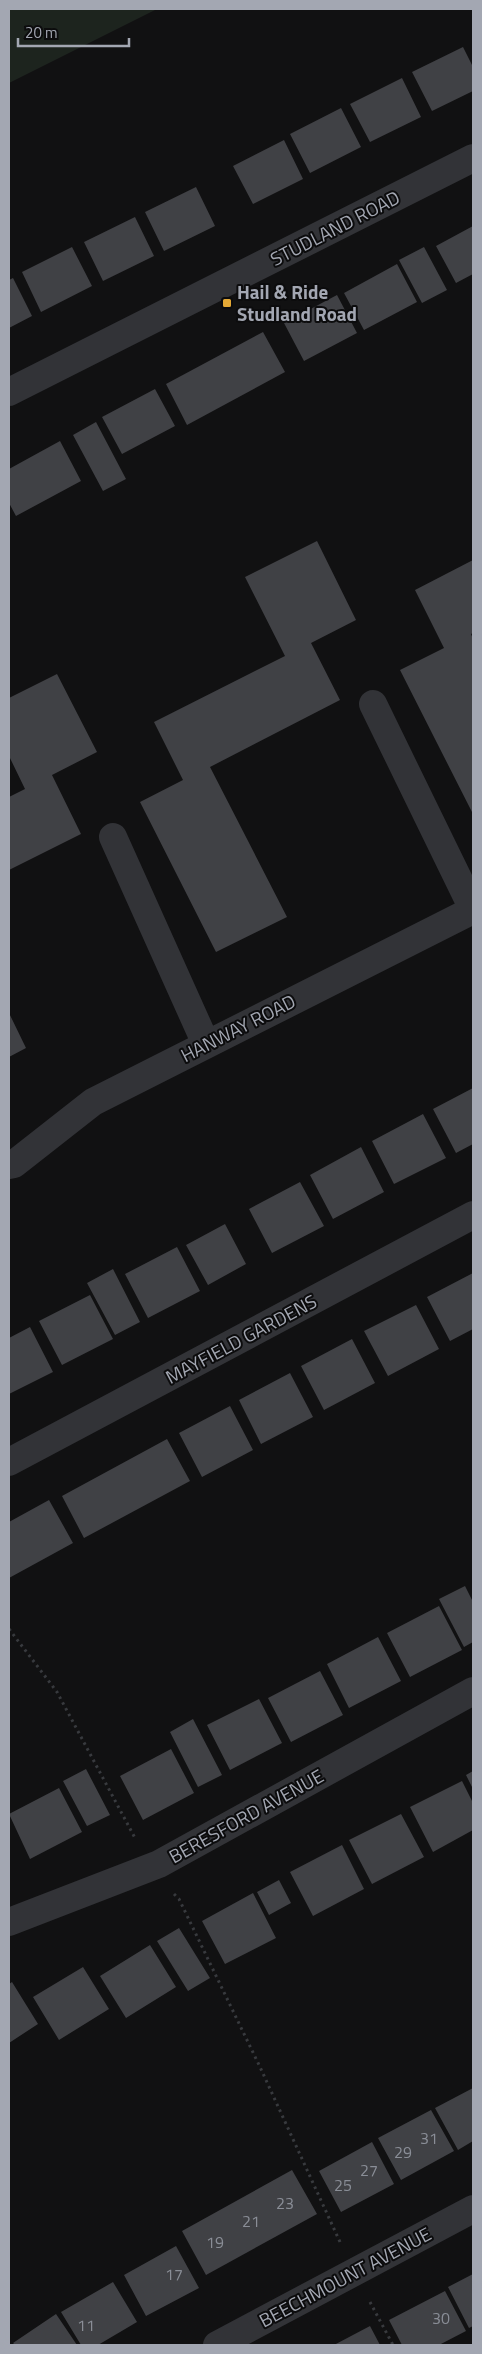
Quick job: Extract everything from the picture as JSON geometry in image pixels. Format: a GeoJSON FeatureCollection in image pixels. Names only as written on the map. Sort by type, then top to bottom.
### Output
{"type":"FeatureCollection","features":[{"type":"Feature","properties":{"kind":"street","name":"STUDLAND ROAD"},"geometry":{"type":"LineString","coordinates":[[9,392],[473,158]]}},
{"type":"Feature","properties":{"kind":"street"},"geometry":{"type":"LineString","coordinates":[[373,704],[473,909]]}},
{"type":"Feature","properties":{"kind":"street"},"geometry":{"type":"LineString","coordinates":[[113,837],[206,1044]]}},
{"type":"Feature","properties":{"kind":"street","name":"HANWAY ROAD"},"geometry":{"type":"LineString","coordinates":[[11,1165],[93,1102],[473,909]]}},
{"type":"Feature","properties":{"kind":"street","name":"MAYFIELD GARDENS"},"geometry":{"type":"LineString","coordinates":[[9,1462],[473,1215]]}},
{"type":"Feature","properties":{"kind":"street","name":"BERESFORD AVENUE"},"geometry":{"type":"LineString","coordinates":[[9,1922],[159,1864],[473,1691]]}},
{"type":"Feature","properties":{"kind":"street","name":"BEECHMOUNT AVENUE"},"geometry":{"type":"LineString","coordinates":[[217,2345],[473,2209]]}},
{"type":"Feature","properties":{"kind":"path"},"geometry":{"type":"LineString","coordinates":[[9,1629],[58,1692],[150,1866],[179,1899],[260,2067],[354,2273],[393,2345]]}},
{"type":"Feature","properties":{"kind":"shaded area"},"geometry":{"type":"Polygon","coordinates":[[[9,9],[157,9],[9,83],[9,9]]]}},
{"type":"Feature","properties":{"kind":"building"},"geometry":{"type":"Polygon","coordinates":[[[463,47],[473,67],[473,91],[432,111],[412,72],[463,47]]]}},
{"type":"Feature","properties":{"kind":"building"},"geometry":{"type":"Polygon","coordinates":[[[402,78],[421,117],[370,142],[350,104],[402,78]]]}},
{"type":"Feature","properties":{"kind":"building"},"geometry":{"type":"Polygon","coordinates":[[[341,108],[361,147],[310,173],[290,134],[341,108]]]}},
{"type":"Feature","properties":{"kind":"building"},"geometry":{"type":"Polygon","coordinates":[[[284,140],[303,179],[253,204],[233,166],[284,140]]]}},
{"type":"Feature","properties":{"kind":"building"},"geometry":{"type":"Polygon","coordinates":[[[196,187],[215,226],[164,251],[145,212],[196,187]]]}},
{"type":"Feature","properties":{"kind":"building"},"geometry":{"type":"Polygon","coordinates":[[[135,217],[154,256],[103,281],[84,242],[135,217]]]}},
{"type":"Feature","properties":{"kind":"building"},"geometry":{"type":"Polygon","coordinates":[[[473,226],[473,274],[456,283],[436,246],[473,226]]]}},
{"type":"Feature","properties":{"kind":"building"},"geometry":{"type":"Polygon","coordinates":[[[72,247],[92,286],[41,312],[22,272],[72,247]]]}},
{"type":"Feature","properties":{"kind":"building"},"geometry":{"type":"Polygon","coordinates":[[[424,247],[447,290],[422,303],[399,260],[424,247]]]}},
{"type":"Feature","properties":{"kind":"building"},"geometry":{"type":"Polygon","coordinates":[[[397,264],[417,302],[364,330],[344,293],[397,264]]]}},
{"type":"Feature","properties":{"kind":"building"},"geometry":{"type":"Polygon","coordinates":[[[13,278],[32,316],[9,328],[9,280],[13,278]]]}},
{"type":"Feature","properties":{"kind":"building"},"geometry":{"type":"Polygon","coordinates":[[[337,295],[357,333],[304,361],[284,323],[337,295]]]}},
{"type":"Feature","properties":{"kind":"building"},"geometry":{"type":"Polygon","coordinates":[[[263,332],[285,372],[187,425],[166,384],[263,332]]]}},
{"type":"Feature","properties":{"kind":"building"},"geometry":{"type":"Polygon","coordinates":[[[155,389],[175,426],[122,454],[102,417],[155,389]]]}},
{"type":"Feature","properties":{"kind":"building"},"geometry":{"type":"Polygon","coordinates":[[[96,422],[126,479],[103,491],[73,435],[96,422]]]}},
{"type":"Feature","properties":{"kind":"building"},"geometry":{"type":"Polygon","coordinates":[[[60,441],[81,481],[16,516],[9,503],[9,469],[60,441]]]}},
{"type":"Feature","properties":{"kind":"building"},"geometry":{"type":"Polygon","coordinates":[[[317,541],[356,620],[311,643],[340,700],[210,767],[287,917],[216,952],[140,802],[183,780],[154,722],[285,656],[245,577],[317,541]]]}},
{"type":"Feature","properties":{"kind":"building"},"geometry":{"type":"Polygon","coordinates":[[[473,560],[473,633],[471,634],[473,639],[473,814],[400,670],[444,648],[415,590],[473,560]]]}},
{"type":"Feature","properties":{"kind":"building"},"geometry":{"type":"Polygon","coordinates":[[[57,674],[97,752],[52,775],[81,834],[9,870],[9,797],[25,789],[9,756],[9,698],[57,674]]]}},
{"type":"Feature","properties":{"kind":"building"},"geometry":{"type":"Polygon","coordinates":[[[9,1013],[26,1048],[9,1057],[9,1013]]]}},
{"type":"Feature","properties":{"kind":"building"},"geometry":{"type":"Polygon","coordinates":[[[473,1088],[473,1144],[456,1153],[433,1109],[473,1088]]]}},
{"type":"Feature","properties":{"kind":"building"},"geometry":{"type":"Polygon","coordinates":[[[423,1114],[446,1158],[394,1184],[372,1141],[423,1114]]]}},
{"type":"Feature","properties":{"kind":"building"},"geometry":{"type":"Polygon","coordinates":[[[361,1147],[384,1192],[333,1219],[310,1175],[361,1147]]]}},
{"type":"Feature","properties":{"kind":"building"},"geometry":{"type":"Polygon","coordinates":[[[300,1182],[324,1226],[272,1253],[249,1209],[300,1182]]]}},
{"type":"Feature","properties":{"kind":"building"},"geometry":{"type":"Polygon","coordinates":[[[225,1224],[246,1264],[208,1285],[186,1245],[225,1224]]]}},
{"type":"Feature","properties":{"kind":"building"},"geometry":{"type":"Polygon","coordinates":[[[177,1247],[200,1291],[148,1318],[125,1274],[177,1247]]]}},
{"type":"Feature","properties":{"kind":"building"},"geometry":{"type":"Polygon","coordinates":[[[113,1269],[140,1322],[115,1335],[87,1283],[113,1269]]]}},
{"type":"Feature","properties":{"kind":"building"},"geometry":{"type":"Polygon","coordinates":[[[473,1273],[473,1329],[450,1341],[427,1297],[473,1273]]]}},
{"type":"Feature","properties":{"kind":"building"},"geometry":{"type":"Polygon","coordinates":[[[90,1295],[113,1339],[62,1365],[39,1321],[90,1295]]]}},
{"type":"Feature","properties":{"kind":"building"},"geometry":{"type":"Polygon","coordinates":[[[416,1305],[439,1349],[388,1376],[364,1331],[416,1305]]]}},
{"type":"Feature","properties":{"kind":"building"},"geometry":{"type":"Polygon","coordinates":[[[30,1327],[53,1372],[9,1394],[9,1338],[30,1327]]]}},
{"type":"Feature","properties":{"kind":"building"},"geometry":{"type":"Polygon","coordinates":[[[352,1339],[375,1383],[324,1410],[301,1366],[352,1339]]]}},
{"type":"Feature","properties":{"kind":"building"},"geometry":{"type":"Polygon","coordinates":[[[290,1373],[313,1417],[261,1444],[239,1400],[290,1373]]]}},
{"type":"Feature","properties":{"kind":"building"},"geometry":{"type":"Polygon","coordinates":[[[230,1406],[253,1450],[202,1477],[179,1433],[230,1406]]]}},
{"type":"Feature","properties":{"kind":"building"},"geometry":{"type":"Polygon","coordinates":[[[167,1439],[190,1481],[84,1538],[62,1496],[167,1439]]]}},
{"type":"Feature","properties":{"kind":"building"},"geometry":{"type":"Polygon","coordinates":[[[49,1500],[73,1543],[9,1578],[9,1522],[49,1500]]]}},
{"type":"Feature","properties":{"kind":"building"},"geometry":{"type":"Polygon","coordinates":[[[465,1586],[473,1602],[473,1642],[464,1647],[439,1599],[465,1586]]]}},
{"type":"Feature","properties":{"kind":"building"},"geometry":{"type":"Polygon","coordinates":[[[439,1606],[462,1650],[410,1677],[387,1633],[439,1606]]]}},
{"type":"Feature","properties":{"kind":"building"},"geometry":{"type":"Polygon","coordinates":[[[378,1637],[401,1681],[349,1708],[327,1664],[378,1637]]]}},
{"type":"Feature","properties":{"kind":"building"},"geometry":{"type":"Polygon","coordinates":[[[320,1671],[343,1715],[291,1742],[268,1698],[320,1671]]]}},
{"type":"Feature","properties":{"kind":"building"},"geometry":{"type":"Polygon","coordinates":[[[259,1699],[282,1743],[230,1770],[207,1725],[259,1699]]]}},
{"type":"Feature","properties":{"kind":"building"},"geometry":{"type":"Polygon","coordinates":[[[193,1719],[222,1775],[198,1787],[170,1732],[193,1719]]]}},
{"type":"Feature","properties":{"kind":"building"},"geometry":{"type":"Polygon","coordinates":[[[171,1749],[194,1793],[143,1820],[120,1776],[171,1749]]]}},
{"type":"Feature","properties":{"kind":"building"},"geometry":{"type":"Polygon","coordinates":[[[86,1769],[110,1815],[87,1826],[63,1781],[86,1769]]]}},
{"type":"Feature","properties":{"kind":"building"},"geometry":{"type":"Polygon","coordinates":[[[473,1771],[473,1789],[466,1775],[473,1771]]]}},
{"type":"Feature","properties":{"kind":"building"},"geometry":{"type":"Polygon","coordinates":[[[462,1781],[473,1803],[473,1830],[433,1852],[410,1807],[462,1781]]]}},
{"type":"Feature","properties":{"kind":"building"},"geometry":{"type":"Polygon","coordinates":[[[59,1788],[82,1832],[30,1859],[9,1814],[59,1788]]]}},
{"type":"Feature","properties":{"kind":"building"},"geometry":{"type":"Polygon","coordinates":[[[401,1814],[424,1857],[372,1884],[349,1840],[401,1814]]]}},
{"type":"Feature","properties":{"kind":"building"},"geometry":{"type":"Polygon","coordinates":[[[342,1845],[364,1889],[313,1916],[290,1872],[342,1845]]]}},
{"type":"Feature","properties":{"kind":"building"},"geometry":{"type":"Polygon","coordinates":[[[279,1880],[291,1903],[269,1915],[257,1892],[279,1880]]]}},
{"type":"Feature","properties":{"kind":"building"},"geometry":{"type":"Polygon","coordinates":[[[253,1893],[276,1938],[225,1964],[202,1921],[253,1893]]]}},
{"type":"Feature","properties":{"kind":"building"},"geometry":{"type":"Polygon","coordinates":[[[179,1928],[210,1978],[188,1991],[157,1941],[179,1928]]]}},
{"type":"Feature","properties":{"kind":"building"},"geometry":{"type":"Polygon","coordinates":[[[150,1945],[176,1987],[126,2018],[100,1976],[150,1945]]]}},
{"type":"Feature","properties":{"kind":"building"},"geometry":{"type":"Polygon","coordinates":[[[83,1967],[109,2009],[59,2040],[33,1997],[83,1967]]]}},
{"type":"Feature","properties":{"kind":"building"},"geometry":{"type":"Polygon","coordinates":[[[12,1982],[38,2024],[9,2043],[9,1984],[12,1982]]]}},
{"type":"Feature","properties":{"kind":"building"},"geometry":{"type":"Polygon","coordinates":[[[473,2088],[473,2141],[458,2150],[435,2108],[473,2088]]]}},
{"type":"Feature","properties":{"kind":"building"},"geometry":{"type":"Polygon","coordinates":[[[431,2110],[454,2151],[401,2180],[378,2138],[431,2110]]]}},
{"type":"Feature","properties":{"kind":"building"},"geometry":{"type":"Polygon","coordinates":[[[372,2142],[394,2184],[341,2212],[319,2171],[372,2142]]]}},
{"type":"Feature","properties":{"kind":"building"},"geometry":{"type":"Polygon","coordinates":[[[292,2170],[317,2214],[206,2275],[182,2231],[292,2170]]]}},
{"type":"Feature","properties":{"kind":"building"},"geometry":{"type":"Polygon","coordinates":[[[176,2246],[199,2288],[146,2316],[124,2275],[176,2246]]]}},
{"type":"Feature","properties":{"kind":"building"},"geometry":{"type":"Polygon","coordinates":[[[473,2274],[473,2326],[469,2328],[448,2287],[473,2274]]]}},
{"type":"Feature","properties":{"kind":"building"},"geometry":{"type":"Polygon","coordinates":[[[113,2282],[137,2322],[98,2345],[81,2345],[61,2312],[113,2282]]]}},
{"type":"Feature","properties":{"kind":"building"},"geometry":{"type":"Polygon","coordinates":[[[445,2291],[466,2331],[439,2345],[402,2345],[389,2320],[445,2291]]]}},
{"type":"Feature","properties":{"kind":"building"},"geometry":{"type":"Polygon","coordinates":[[[56,2314],[77,2345],[15,2345],[13,2343],[56,2314]]]}},
{"type":"Feature","properties":{"kind":"building"},"geometry":{"type":"Polygon","coordinates":[[[370,2326],[380,2345],[334,2345],[370,2326]]]}},
{"type":"Feature","properties":{"kind":"place","name":"Hail & Ride Studland Road"},"geometry":{"type":"Point","coordinates":[227,303]}}]}
